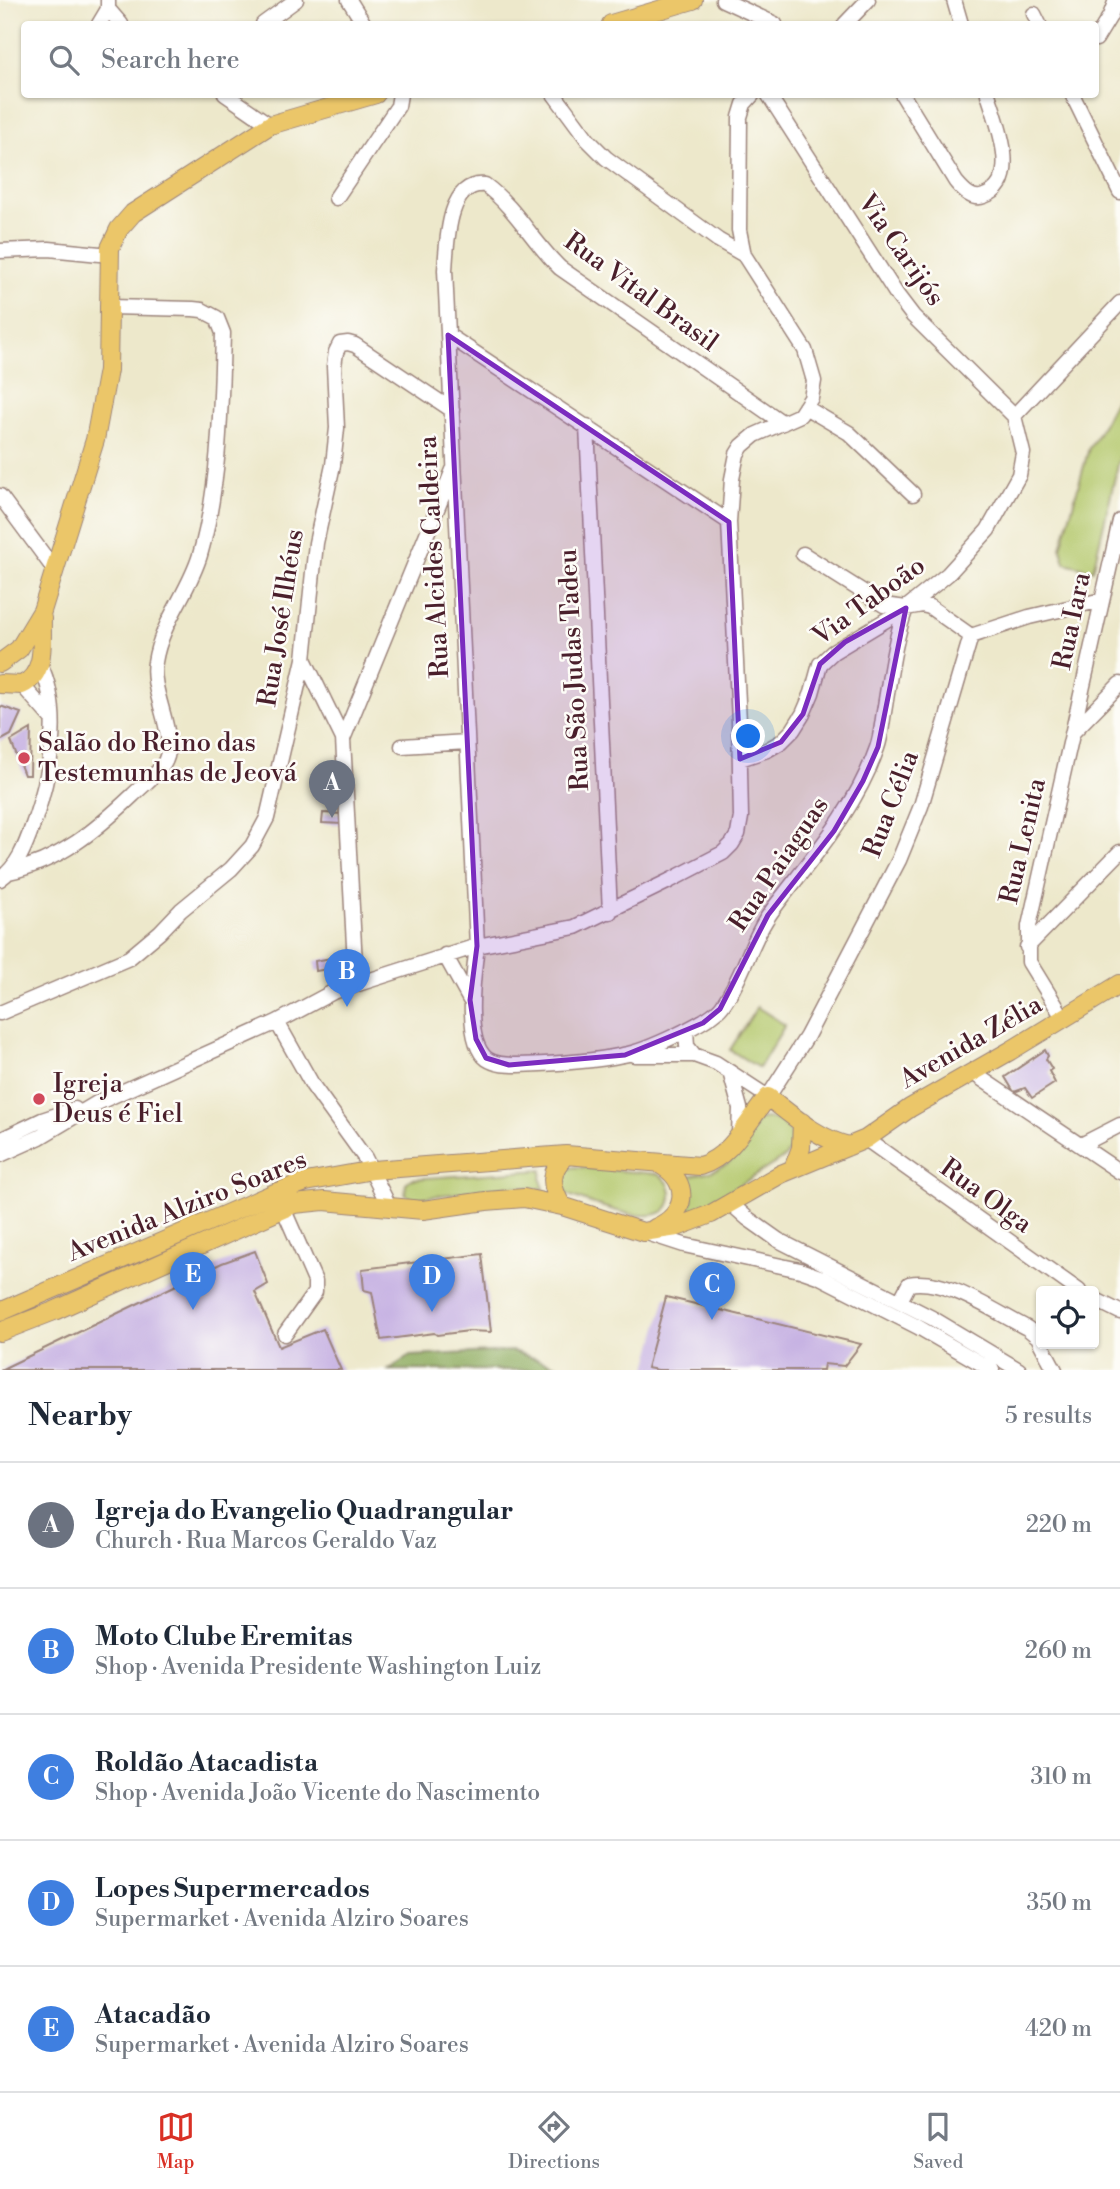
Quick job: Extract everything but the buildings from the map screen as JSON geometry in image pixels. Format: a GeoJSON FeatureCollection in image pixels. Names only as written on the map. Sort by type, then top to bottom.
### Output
{"type":"FeatureCollection","features":[{"type":"Feature","properties":{"kind":"main road"},"geometry":{"type":"LineString","coordinates":[[621,21],[693,0]]}},
{"type":"Feature","properties":{"kind":"main road"},"geometry":{"type":"LineString","coordinates":[[0,684],[22,685],[34,678],[40,664],[42,611],[102,410],[108,370],[110,248],[119,229],[133,213],[270,125],[362,98]]}},
{"type":"Feature","properties":{"kind":"main road"},"geometry":{"type":"LineString","coordinates":[[22,685],[10,673],[9,657],[42,611]]}},
{"type":"Feature","properties":{"kind":"main road"},"geometry":{"type":"LineString","coordinates":[[9,657],[40,664]]}},
{"type":"Feature","properties":{"kind":"main road","name":"Avenida Zélia"},"geometry":{"type":"LineString","coordinates":[[730,1203],[793,1169],[858,1143],[910,1108],[1120,984]]}},
{"type":"Feature","properties":{"kind":"main road"},"geometry":{"type":"LineString","coordinates":[[651,1162],[683,1167],[715,1162],[727,1152],[768,1097],[833,1142],[858,1143]]}},
{"type":"Feature","properties":{"kind":"main road"},"geometry":{"type":"LineString","coordinates":[[793,1169],[800,1148],[802,1122]]}},
{"type":"Feature","properties":{"kind":"main road"},"geometry":{"type":"LineString","coordinates":[[562,1206],[552,1184],[556,1165],[566,1155]]}},
{"type":"Feature","properties":{"kind":"main road","name":"Avenida Alziro Soares"},"geometry":{"type":"LineString","coordinates":[[0,1312],[277,1192],[306,1182],[373,1170],[566,1155],[651,1162]]}},
{"type":"Feature","properties":{"kind":"main road"},"geometry":{"type":"LineString","coordinates":[[643,1232],[671,1219],[679,1205],[682,1192],[678,1178],[672,1172],[651,1162]]}},
{"type":"Feature","properties":{"kind":"main road","name":"Avenida Alziro Soares"},"geometry":{"type":"LineString","coordinates":[[0,1332],[54,1311],[294,1204],[324,1201],[423,1210],[524,1198],[562,1206],[643,1232],[689,1224],[730,1203]]}},
{"type":"Feature","properties":{"kind":"street"},"geometry":{"type":"LineString","coordinates":[[266,21],[296,0]]}},
{"type":"Feature","properties":{"kind":"street"},"geometry":{"type":"LineString","coordinates":[[349,0],[362,21]]}},
{"type":"Feature","properties":{"kind":"street"},"geometry":{"type":"LineString","coordinates":[[723,0],[768,21]]}},
{"type":"Feature","properties":{"kind":"street"},"geometry":{"type":"LineString","coordinates":[[853,21],[868,0]]}},
{"type":"Feature","properties":{"kind":"street"},"geometry":{"type":"LineString","coordinates":[[954,0],[960,21]]}},
{"type":"Feature","properties":{"kind":"street"},"geometry":{"type":"LineString","coordinates":[[1099,34],[1116,0]]}},
{"type":"Feature","properties":{"kind":"street"},"geometry":{"type":"LineString","coordinates":[[100,21],[108,5]]}},
{"type":"Feature","properties":{"kind":"street"},"geometry":{"type":"LineString","coordinates":[[108,5],[119,21]]}},
{"type":"Feature","properties":{"kind":"street"},"geometry":{"type":"LineString","coordinates":[[231,98],[270,125]]}},
{"type":"Feature","properties":{"kind":"street"},"geometry":{"type":"LineString","coordinates":[[336,198],[398,106],[399,98]]}},
{"type":"Feature","properties":{"kind":"street"},"geometry":{"type":"LineString","coordinates":[[557,98],[606,158],[718,240],[744,255]]}},
{"type":"Feature","properties":{"kind":"street"},"geometry":{"type":"LineString","coordinates":[[0,1155],[40,1136],[97,1103],[277,1022],[333,992],[477,946],[575,927],[610,912],[723,853],[732,844],[738,834],[741,817],[729,522],[732,479],[737,454],[742,446],[755,435],[800,415],[811,398],[814,381],[811,365],[794,332],[744,255],[739,230],[739,138],[740,117],[744,104],[749,98]]}},
{"type":"Feature","properties":{"kind":"street","name":"Via Carijós"},"geometry":{"type":"LineString","coordinates":[[771,98],[913,316],[1014,416]]}},
{"type":"Feature","properties":{"kind":"street"},"geometry":{"type":"LineString","coordinates":[[904,98],[956,182],[974,197],[984,197],[997,187],[1004,174],[1006,158],[989,98]]}},
{"type":"Feature","properties":{"kind":"street"},"geometry":{"type":"LineString","coordinates":[[1074,98],[1120,192]]}},
{"type":"Feature","properties":{"kind":"street","name":"Rua Alcides Caldeira"},"geometry":{"type":"LineString","coordinates":[[477,946],[445,270],[448,231],[453,212],[462,194],[470,187],[485,186]]}},
{"type":"Feature","properties":{"kind":"street","name":"Rua Vital Brasil"},"geometry":{"type":"LineString","coordinates":[[485,186],[496,193],[544,253],[560,268],[783,423]]}},
{"type":"Feature","properties":{"kind":"street"},"geometry":{"type":"LineString","coordinates":[[0,251],[48,249],[110,255]]}},
{"type":"Feature","properties":{"kind":"street"},"geometry":{"type":"LineString","coordinates":[[1014,416],[1120,303]]}},
{"type":"Feature","properties":{"kind":"street"},"geometry":{"type":"LineString","coordinates":[[5,875],[57,856],[83,838],[113,814],[153,775],[163,765],[169,753],[168,736],[153,682],[154,668],[162,636],[199,559],[207,531],[216,448],[223,333],[217,318],[202,310],[110,307]]}},
{"type":"Feature","properties":{"kind":"street"},"geometry":{"type":"LineString","coordinates":[[448,335],[729,522]]}},
{"type":"Feature","properties":{"kind":"street","name":"Rua José Ilhéus"},"geometry":{"type":"LineString","coordinates":[[0,1013],[129,958],[231,869],[252,846],[267,818],[304,659],[316,543],[336,440],[336,352],[340,344],[348,342],[355,345],[452,410]]}},
{"type":"Feature","properties":{"kind":"street"},"geometry":{"type":"LineString","coordinates":[[805,407],[849,433],[912,494]]}},
{"type":"Feature","properties":{"kind":"street","name":"Via Taboão"},"geometry":{"type":"LineString","coordinates":[[740,759],[767,750],[793,730],[812,693],[820,664],[833,652],[906,608],[948,573],[988,530],[1019,475],[1023,453],[1014,416]]}},
{"type":"Feature","properties":{"kind":"street","name":"Rua São Judas Tadeu"},"geometry":{"type":"LineString","coordinates":[[587,426],[610,912]]}},
{"type":"Feature","properties":{"kind":"street"},"geometry":{"type":"LineString","coordinates":[[343,739],[454,466]]}},
{"type":"Feature","properties":{"kind":"street"},"geometry":{"type":"LineString","coordinates":[[0,496],[54,569]]}},
{"type":"Feature","properties":{"kind":"street","name":"Rua Iara"},"geometry":{"type":"LineString","coordinates":[[1073,732],[1120,521]]}},
{"type":"Feature","properties":{"kind":"street"},"geometry":{"type":"LineString","coordinates":[[429,529],[438,523],[454,528],[458,533]]}},
{"type":"Feature","properties":{"kind":"street"},"geometry":{"type":"LineString","coordinates":[[803,554],[884,605],[930,607],[971,636],[1040,614],[1102,600]]}},
{"type":"Feature","properties":{"kind":"street","name":"Rua Paiaguas"},"geometry":{"type":"LineString","coordinates":[[446,955],[470,1000],[480,1051],[486,1058],[497,1063],[528,1065],[625,1055],[703,1023],[720,1009],[736,984],[768,915],[834,831],[863,781],[878,747],[897,634],[906,608]]}},
{"type":"Feature","properties":{"kind":"street","name":"Rua Célia"},"geometry":{"type":"LineString","coordinates":[[768,1097],[812,1028],[899,860],[921,806],[971,636]]}},
{"type":"Feature","properties":{"kind":"street"},"geometry":{"type":"LineString","coordinates":[[304,659],[343,739],[356,983]]}},
{"type":"Feature","properties":{"kind":"street"},"geometry":{"type":"LineString","coordinates":[[5,875],[22,853],[42,797],[51,756],[52,719],[47,683],[40,664]]}},
{"type":"Feature","properties":{"kind":"street"},"geometry":{"type":"LineString","coordinates":[[1073,732],[1120,684]]}},
{"type":"Feature","properties":{"kind":"street"},"geometry":{"type":"LineString","coordinates":[[22,685],[52,719]]}},
{"type":"Feature","properties":{"kind":"street","name":"Rua Lenita"},"geometry":{"type":"LineString","coordinates":[[1064,1018],[1035,975],[1027,947],[1032,909],[1073,732]]}},
{"type":"Feature","properties":{"kind":"street"},"geometry":{"type":"LineString","coordinates":[[402,746],[467,742]]}},
{"type":"Feature","properties":{"kind":"street"},"geometry":{"type":"LineString","coordinates":[[1027,947],[1120,852]]}},
{"type":"Feature","properties":{"kind":"street","name":"Rua Paiaguas"},"geometry":{"type":"LineString","coordinates":[[470,1000],[477,946]]}},
{"type":"Feature","properties":{"kind":"street"},"geometry":{"type":"LineString","coordinates":[[277,1022],[313,1086],[373,1170],[390,1208]]}},
{"type":"Feature","properties":{"kind":"street"},"geometry":{"type":"LineString","coordinates":[[686,1030],[687,1046],[694,1055]]}},
{"type":"Feature","properties":{"kind":"street"},"geometry":{"type":"LineString","coordinates":[[625,1055],[694,1055],[716,1063],[768,1097]]}},
{"type":"Feature","properties":{"kind":"street"},"geometry":{"type":"LineString","coordinates":[[730,1072],[740,1108],[739,1134]]}},
{"type":"Feature","properties":{"kind":"street"},"geometry":{"type":"LineString","coordinates":[[973,1073],[1120,1172]]}},
{"type":"Feature","properties":{"kind":"street"},"geometry":{"type":"LineString","coordinates":[[0,1140],[42,1120],[97,1103]]}},
{"type":"Feature","properties":{"kind":"street"},"geometry":{"type":"LineString","coordinates":[[1081,1145],[1120,1125]]}},
{"type":"Feature","properties":{"kind":"street","name":"Rua Olga"},"geometry":{"type":"LineString","coordinates":[[858,1143],[1068,1286]]}},
{"type":"Feature","properties":{"kind":"street"},"geometry":{"type":"LineString","coordinates":[[730,1203],[778,1240],[900,1301],[1019,1370]]}},
{"type":"Feature","properties":{"kind":"street"},"geometry":{"type":"LineString","coordinates":[[283,1209],[315,1281],[314,1292],[285,1334]]}},
{"type":"Feature","properties":{"kind":"street"},"geometry":{"type":"LineString","coordinates":[[643,1232],[684,1245],[780,1265],[820,1277],[918,1327],[992,1370]]}},
{"type":"Feature","properties":{"kind":"street"},"geometry":{"type":"LineString","coordinates":[[900,1301],[909,1284],[919,1282],[949,1288],[1036,1335]]}},
{"type":"Feature","properties":{"kind":"street"},"geometry":{"type":"LineString","coordinates":[[1099,1302],[1120,1312]]}},
{"type":"Feature","properties":{"kind":"street"},"geometry":{"type":"LineString","coordinates":[[1046,1349],[1055,1370]]}},
{"type":"Feature","properties":{"kind":"highlighted area"},"geometry":{"type":"Polygon","coordinates":[[[448,335],[729,522],[740,759],[781,742],[803,714],[820,664],[845,642],[906,608],[878,747],[863,781],[834,831],[768,915],[720,1009],[703,1023],[625,1055],[509,1065],[486,1058],[476,1039],[470,1000],[477,946],[448,335]]]}},
{"type":"Feature","properties":{"kind":"green space"},"geometry":{"type":"Polygon","coordinates":[[[1120,392],[1120,456],[1093,570],[1065,563],[1061,548],[1089,448],[1120,392]]]}},
{"type":"Feature","properties":{"kind":"green space"},"geometry":{"type":"Polygon","coordinates":[[[757,1007],[785,1025],[759,1068],[730,1050],[757,1007]]]}},
{"type":"Feature","properties":{"kind":"green space"},"geometry":{"type":"Polygon","coordinates":[[[765,1118],[780,1122],[789,1131],[791,1143],[785,1157],[712,1202],[689,1212],[692,1199],[688,1176],[712,1171],[727,1164],[739,1154],[758,1120],[765,1118]]]}},
{"type":"Feature","properties":{"kind":"green space"},"geometry":{"type":"Polygon","coordinates":[[[576,1167],[658,1174],[670,1189],[667,1208],[657,1214],[626,1213],[566,1194],[562,1185],[563,1175],[566,1169],[576,1167]]]}},
{"type":"Feature","properties":{"kind":"green space"},"geometry":{"type":"Polygon","coordinates":[[[542,1170],[544,1189],[508,1186],[413,1199],[405,1194],[406,1183],[411,1179],[542,1170]]]}},
{"type":"Feature","properties":{"kind":"green space"},"geometry":{"type":"Polygon","coordinates":[[[512,1351],[571,1370],[389,1370],[410,1356],[512,1351]]]}},
{"type":"Feature","properties":{"kind":"place","name":"Salão do Reino das Testemunhas de Jeová"},"geometry":{"type":"Point","coordinates":[24,758]}},
{"type":"Feature","properties":{"kind":"place","name":"Igreja do Evangelio Quadrangular"},"geometry":{"type":"Point","coordinates":[332,818]}},
{"type":"Feature","properties":{"kind":"place","name":"Moto Clube Eremitas"},"geometry":{"type":"Point","coordinates":[347,1007]}},
{"type":"Feature","properties":{"kind":"place","name":"Igreja Deus é Fiel"},"geometry":{"type":"Point","coordinates":[39,1099]}},
{"type":"Feature","properties":{"kind":"place","name":"Atacadão"},"geometry":{"type":"Point","coordinates":[193,1310]}},
{"type":"Feature","properties":{"kind":"place","name":"Lopes Supermercados"},"geometry":{"type":"Point","coordinates":[432,1312]}},
{"type":"Feature","properties":{"kind":"place","name":"Roldão Atacadista"},"geometry":{"type":"Point","coordinates":[712,1320]}}]}
